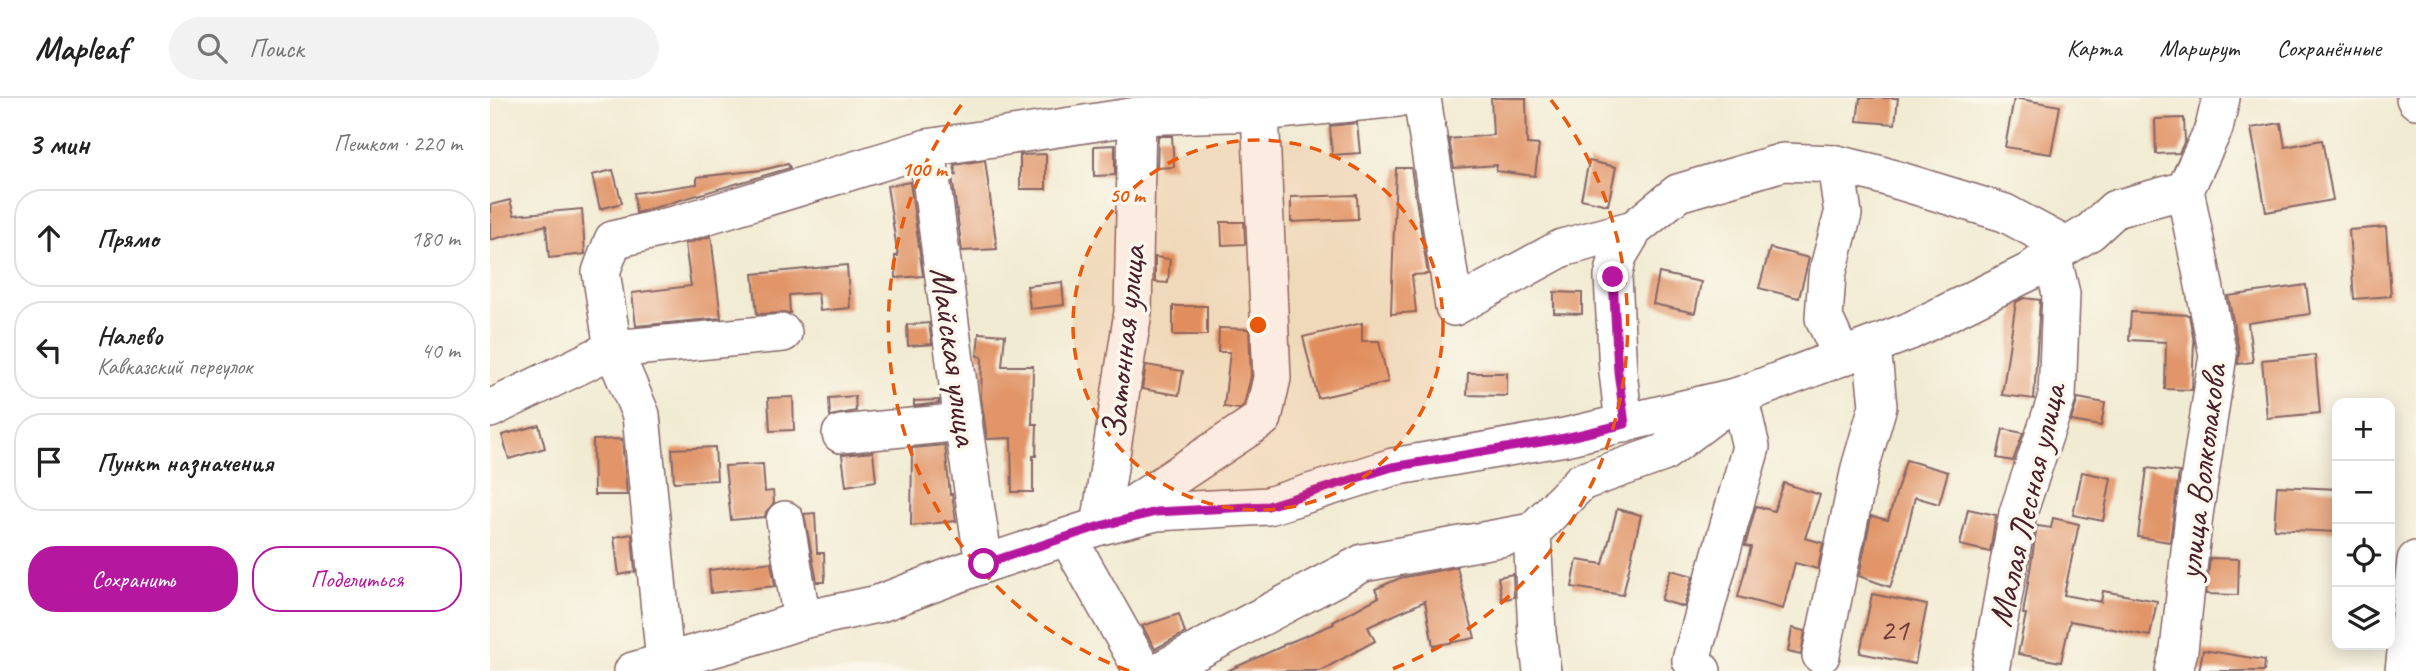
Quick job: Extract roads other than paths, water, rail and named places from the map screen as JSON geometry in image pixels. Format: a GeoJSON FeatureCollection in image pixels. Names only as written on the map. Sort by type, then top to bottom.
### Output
{"type":"FeatureCollection","features":[{"type":"Feature","properties":{"kind":"street"},"geometry":{"type":"LineString","coordinates":[[1398,98],[1260,112],[1137,116],[927,148],[682,223],[613,240],[601,272],[612,349],[640,415],[649,666],[802,620],[877,604],[984,564],[1156,512],[1268,506],[1392,467],[1565,438],[1739,396],[1910,331],[2017,278],[2090,232],[2115,209],[2185,190],[2214,128],[2221,98]]}},
{"type":"Feature","properties":{"kind":"street"},"geometry":{"type":"LineString","coordinates":[[1422,98],[1454,307],[1562,248],[1634,229]]}},
{"type":"Feature","properties":{"kind":"street"},"geometry":{"type":"LineString","coordinates":[[1084,532],[1263,418],[1272,378],[1260,112]]}},
{"type":"Feature","properties":{"kind":"street","name":"Затонная улица"},"geometry":{"type":"LineString","coordinates":[[1084,532],[1133,313],[1137,116]]}},
{"type":"Feature","properties":{"kind":"street","name":"Майская улица"},"geometry":{"type":"LineString","coordinates":[[927,148],[962,422],[984,564]]}},
{"type":"Feature","properties":{"kind":"street"},"geometry":{"type":"LineString","coordinates":[[1625,424],[1618,372],[1613,277],[1618,256],[1634,229],[1678,193],[1783,162],[1836,164],[2006,213],[2059,251]]}},
{"type":"Feature","properties":{"kind":"street"},"geometry":{"type":"LineString","coordinates":[[1820,666],[1860,468],[1878,406],[1857,352],[1824,318],[1826,275],[1843,214],[1836,164]]}},
{"type":"Feature","properties":{"kind":"street","name":"улица Волколакова"},"geometry":{"type":"LineString","coordinates":[[2174,671],[2218,355],[2185,190]]}},
{"type":"Feature","properties":{"kind":"street","name":"Малая Лесная улица"},"geometry":{"type":"LineString","coordinates":[[1990,671],[2018,513],[2057,397],[2061,294],[2059,251]]}},
{"type":"Feature","properties":{"kind":"street"},"geometry":{"type":"LineString","coordinates":[[490,409],[612,349],[783,333]]}},
{"type":"Feature","properties":{"kind":"street"},"geometry":{"type":"LineString","coordinates":[[1158,671],[1363,563],[1532,532],[1581,482],[1663,453],[1739,396]]}},
{"type":"Feature","properties":{"kind":"street"},"geometry":{"type":"LineString","coordinates":[[1693,667],[1751,447],[1739,396]]}},
{"type":"Feature","properties":{"kind":"street"},"geometry":{"type":"LineString","coordinates":[[841,434],[962,422]]}},
{"type":"Feature","properties":{"kind":"street"},"geometry":{"type":"LineString","coordinates":[[785,520],[802,620]]}},
{"type":"Feature","properties":{"kind":"street"},"geometry":{"type":"LineString","coordinates":[[1084,532],[1143,671]]}},
{"type":"Feature","properties":{"kind":"street"},"geometry":{"type":"LineString","coordinates":[[1532,532],[1537,634],[1542,671]]}},
{"type":"Feature","properties":{"kind":"street"},"geometry":{"type":"LineString","coordinates":[[2403,671],[2416,560]]}},
{"type":"Feature","properties":{"kind":"street"},"geometry":{"type":"LineString","coordinates":[[705,671],[732,643]]}}]}
